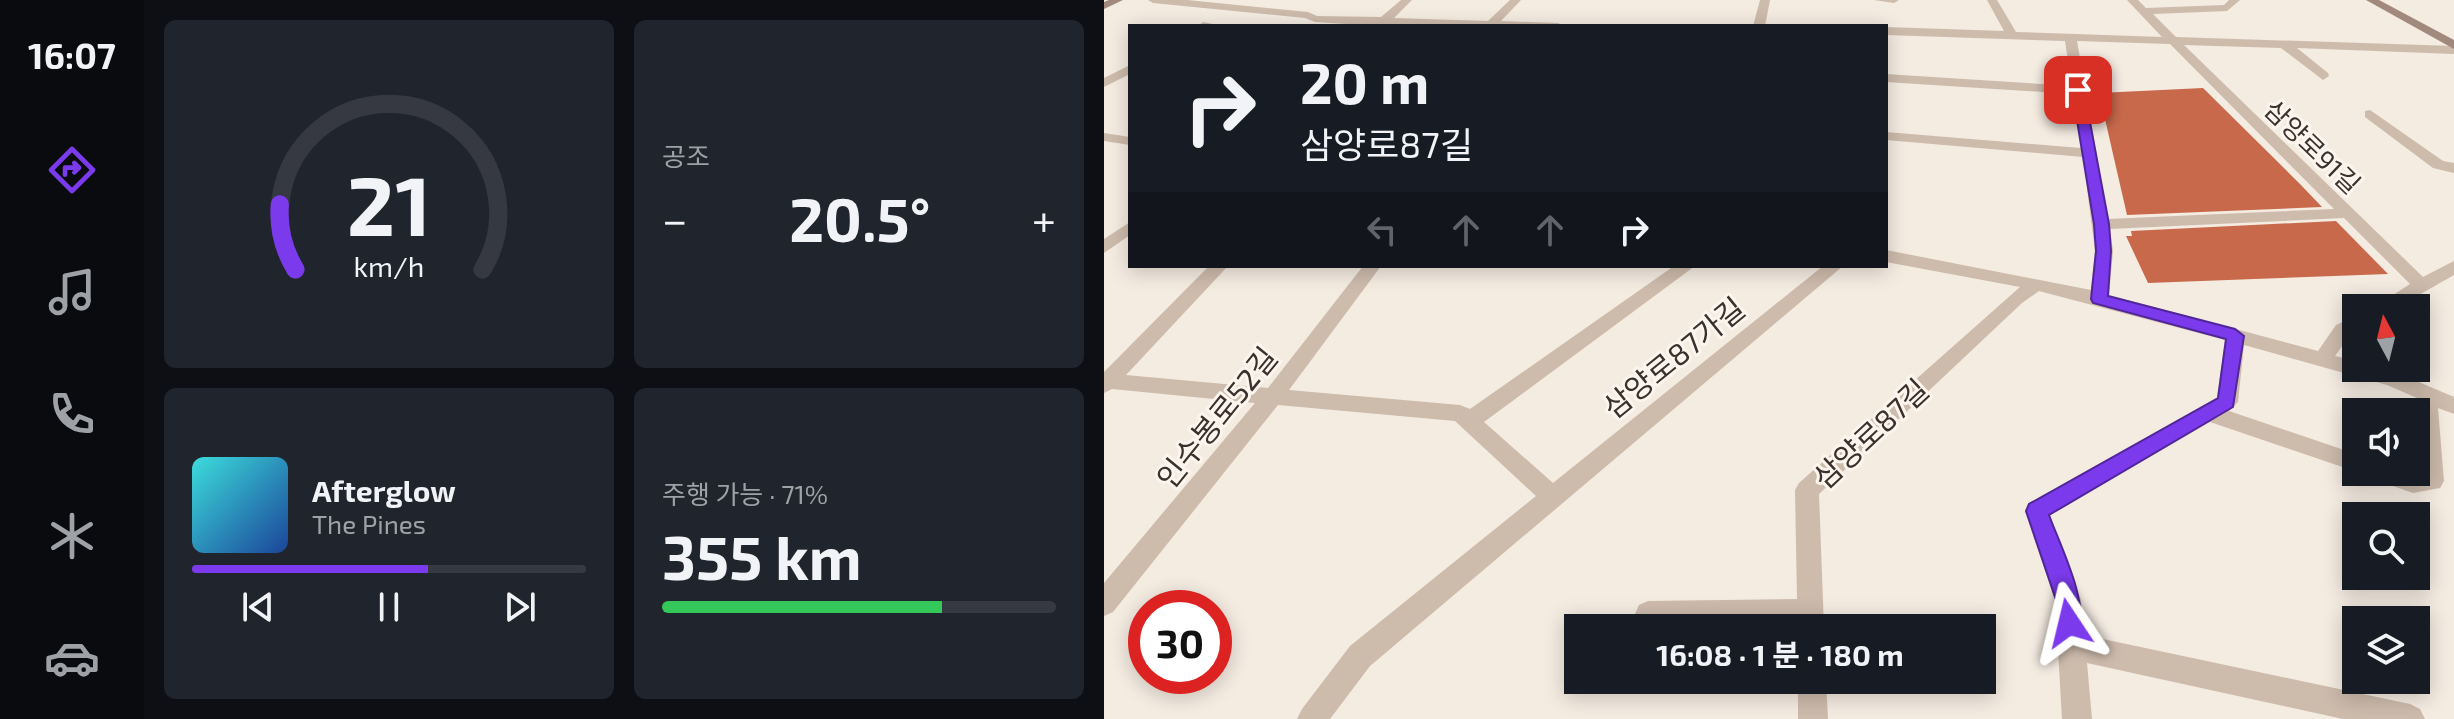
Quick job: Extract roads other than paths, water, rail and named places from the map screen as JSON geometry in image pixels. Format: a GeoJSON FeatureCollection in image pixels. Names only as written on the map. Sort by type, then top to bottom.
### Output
{"type":"FeatureCollection","features":[{"type":"Feature","properties":{"kind":"main road"},"geometry":{"type":"LineString","coordinates":[[1104,6],[1118,0]]}},
{"type":"Feature","properties":{"kind":"main road"},"geometry":{"type":"LineString","coordinates":[[2371,0],[2454,47]]}},
{"type":"Feature","properties":{"kind":"street"},"geometry":{"type":"LineString","coordinates":[[1153,0],[1308,15],[1315,19],[1491,24],[1516,0]]}},
{"type":"Feature","properties":{"kind":"street"},"geometry":{"type":"LineString","coordinates":[[1382,23],[1407,0]]}},
{"type":"Feature","properties":{"kind":"street"},"geometry":{"type":"LineString","coordinates":[[1759,24],[1765,0]]}},
{"type":"Feature","properties":{"kind":"street"},"geometry":{"type":"LineString","coordinates":[[1879,0],[1894,0]]}},
{"type":"Feature","properties":{"kind":"street"},"geometry":{"type":"LineString","coordinates":[[1992,0],[2012,35]]}},
{"type":"Feature","properties":{"kind":"street","name":"삼양로91길"},"geometry":{"type":"LineString","coordinates":[[2132,0],[2422,286]]}},
{"type":"Feature","properties":{"kind":"street"},"geometry":{"type":"LineString","coordinates":[[2142,11],[2227,8],[2235,0]]}},
{"type":"Feature","properties":{"kind":"street"},"geometry":{"type":"LineString","coordinates":[[1888,31],[2285,45],[2454,47]]}},
{"type":"Feature","properties":{"kind":"street"},"geometry":{"type":"LineString","coordinates":[[2071,38],[2104,251],[2099,299]]}},
{"type":"Feature","properties":{"kind":"street","name":"삼양로91길"},"geometry":{"type":"LineString","coordinates":[[2285,45],[2323,76]]}},
{"type":"Feature","properties":{"kind":"street"},"geometry":{"type":"LineString","coordinates":[[1104,83],[1128,70]]}},
{"type":"Feature","properties":{"kind":"street"},"geometry":{"type":"LineString","coordinates":[[1888,78],[2078,90]]}},
{"type":"Feature","properties":{"kind":"street"},"geometry":{"type":"LineString","coordinates":[[2370,114],[2438,165],[2454,168]]}},
{"type":"Feature","properties":{"kind":"street"},"geometry":{"type":"LineString","coordinates":[[1888,136],[2090,153]]}},
{"type":"Feature","properties":{"kind":"street"},"geometry":{"type":"LineString","coordinates":[[1104,137],[1128,140]]}},
{"type":"Feature","properties":{"kind":"street"},"geometry":{"type":"LineString","coordinates":[[2101,224],[2348,213]]}},
{"type":"Feature","properties":{"kind":"street"},"geometry":{"type":"LineString","coordinates":[[1104,248],[1128,229]]}},
{"type":"Feature","properties":{"kind":"street"},"geometry":{"type":"LineString","coordinates":[[1888,256],[2099,299],[2393,379],[2454,406]]}},
{"type":"Feature","properties":{"kind":"street"},"geometry":{"type":"LineString","coordinates":[[2407,294],[2454,267]]}},
{"type":"Feature","properties":{"kind":"street"},"geometry":{"type":"LineString","coordinates":[[1105,382],[1217,268]]}},
{"type":"Feature","properties":{"kind":"street","name":"인수봉로52길"},"geometry":{"type":"LineString","coordinates":[[1104,603],[1273,396],[1370,268]]}},
{"type":"Feature","properties":{"kind":"street"},"geometry":{"type":"LineString","coordinates":[[1469,421],[1683,268]]}},
{"type":"Feature","properties":{"kind":"street","name":"삼양로87가길"},"geometry":{"type":"LineString","coordinates":[[1312,719],[1360,656],[1832,268]]}},
{"type":"Feature","properties":{"kind":"street","name":"삼양로87길"},"geometry":{"type":"LineString","coordinates":[[1811,614],[1807,490],[2015,299],[2036,284]]}},
{"type":"Feature","properties":{"kind":"street"},"geometry":{"type":"LineString","coordinates":[[2322,360],[2342,331]]}},
{"type":"Feature","properties":{"kind":"street"},"geometry":{"type":"LineString","coordinates":[[2077,719],[2068,600],[2037,511],[2227,402],[2235,336]]}},
{"type":"Feature","properties":{"kind":"street"},"geometry":{"type":"LineString","coordinates":[[1105,382],[1460,413],[1553,497]]}},
{"type":"Feature","properties":{"kind":"street"},"geometry":{"type":"LineString","coordinates":[[2427,394],[2427,398]]}},
{"type":"Feature","properties":{"kind":"street"},"geometry":{"type":"LineString","coordinates":[[2206,412],[2342,458]]}},
{"type":"Feature","properties":{"kind":"street"},"geometry":{"type":"LineString","coordinates":[[2430,446],[2430,481]]}},
{"type":"Feature","properties":{"kind":"street"},"geometry":{"type":"LineString","coordinates":[[2071,646],[2410,719]]}},
{"type":"Feature","properties":{"kind":"street"},"geometry":{"type":"LineString","coordinates":[[1812,694],[1813,719]]}}]}
